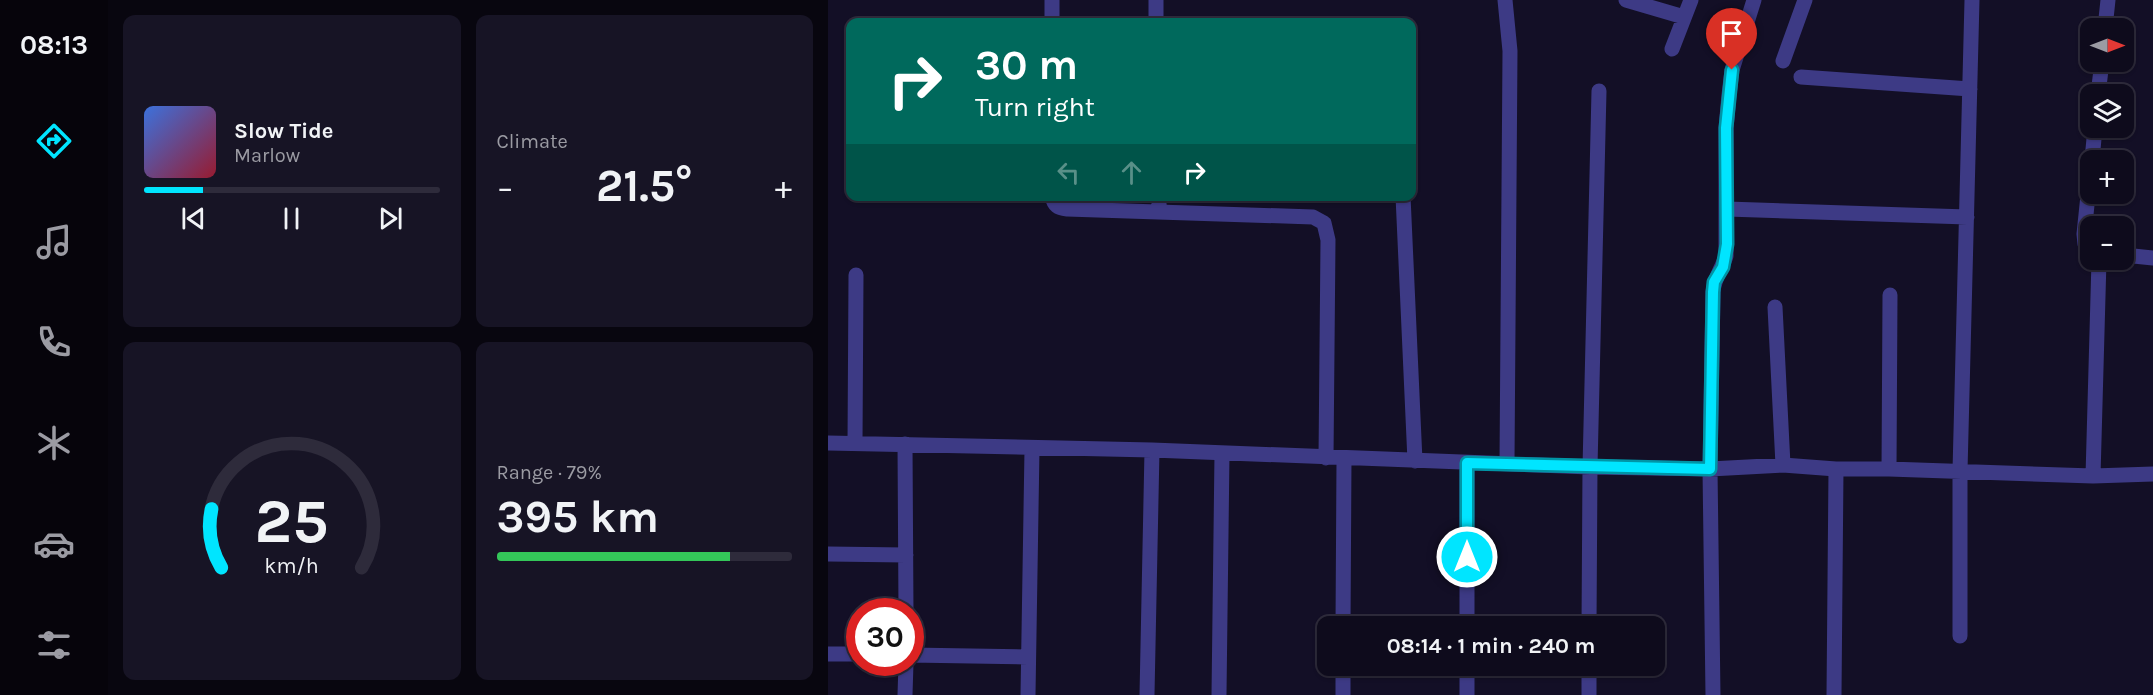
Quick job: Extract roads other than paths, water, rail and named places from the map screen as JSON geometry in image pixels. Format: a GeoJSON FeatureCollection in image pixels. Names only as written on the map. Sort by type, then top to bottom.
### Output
{"type":"FeatureCollection","features":[{"type":"Feature","properties":{"kind":"street"},"geometry":{"type":"LineString","coordinates":[[1052,0],[1052,18]]}},
{"type":"Feature","properties":{"kind":"street"},"geometry":{"type":"LineString","coordinates":[[1156,0],[1156,18]]}},
{"type":"Feature","properties":{"kind":"street"},"geometry":{"type":"LineString","coordinates":[[1505,0],[1510,51],[1507,463]]}},
{"type":"Feature","properties":{"kind":"street"},"geometry":{"type":"LineString","coordinates":[[1626,0],[1684,17]]}},
{"type":"Feature","properties":{"kind":"street"},"geometry":{"type":"LineString","coordinates":[[1672,49],[1691,0]]}},
{"type":"Feature","properties":{"kind":"street"},"geometry":{"type":"LineString","coordinates":[[1713,695],[1710,469],[1713,292],[1714,282],[1723,267],[1726,256],[1726,128],[1732,70],[1754,0]]}},
{"type":"Feature","properties":{"kind":"street"},"geometry":{"type":"LineString","coordinates":[[1783,61],[1805,0]]}},
{"type":"Feature","properties":{"kind":"street"},"geometry":{"type":"LineString","coordinates":[[1960,636],[1960,471],[1972,0]]}},
{"type":"Feature","properties":{"kind":"street"},"geometry":{"type":"LineString","coordinates":[[2106,18],[2108,0]]}},
{"type":"Feature","properties":{"kind":"street"},"geometry":{"type":"LineString","coordinates":[[1801,77],[1970,89]]}},
{"type":"Feature","properties":{"kind":"street"},"geometry":{"type":"LineString","coordinates":[[1589,616],[1590,467],[1599,91]]}},
{"type":"Feature","properties":{"kind":"street"},"geometry":{"type":"LineString","coordinates":[[1053,201],[1058,208],[1159,204],[1313,217],[1324,223],[1328,240],[1326,458]]}},
{"type":"Feature","properties":{"kind":"street"},"geometry":{"type":"LineString","coordinates":[[1403,201],[1415,461]]}},
{"type":"Feature","properties":{"kind":"street"},"geometry":{"type":"LineString","coordinates":[[1727,208],[1967,217]]}},
{"type":"Feature","properties":{"kind":"street"},"geometry":{"type":"LineString","coordinates":[[2134,256],[2153,258]]}},
{"type":"Feature","properties":{"kind":"street"},"geometry":{"type":"LineString","coordinates":[[2093,476],[2099,270]]}},
{"type":"Feature","properties":{"kind":"street"},"geometry":{"type":"LineString","coordinates":[[855,275],[855,443]]}},
{"type":"Feature","properties":{"kind":"street"},"geometry":{"type":"LineString","coordinates":[[1889,469],[1890,295]]}},
{"type":"Feature","properties":{"kind":"street"},"geometry":{"type":"LineString","coordinates":[[1775,307],[1784,465]]}},
{"type":"Feature","properties":{"kind":"street"},"geometry":{"type":"LineString","coordinates":[[828,443],[1152,450],[1590,467],[1710,469],[1784,465],[1836,469],[2093,476],[2153,474]]}},
{"type":"Feature","properties":{"kind":"street"},"geometry":{"type":"LineString","coordinates":[[905,444],[906,598]]}},
{"type":"Feature","properties":{"kind":"street"},"geometry":{"type":"LineString","coordinates":[[1028,695],[1032,449]]}},
{"type":"Feature","properties":{"kind":"street"},"geometry":{"type":"LineString","coordinates":[[1147,695],[1152,450]]}},
{"type":"Feature","properties":{"kind":"street"},"geometry":{"type":"LineString","coordinates":[[1219,695],[1222,453]]}},
{"type":"Feature","properties":{"kind":"street"},"geometry":{"type":"LineString","coordinates":[[1343,616],[1344,459]]}},
{"type":"Feature","properties":{"kind":"street"},"geometry":{"type":"LineString","coordinates":[[1467,463],[1467,616]]}},
{"type":"Feature","properties":{"kind":"street"},"geometry":{"type":"LineString","coordinates":[[1834,695],[1836,469]]}},
{"type":"Feature","properties":{"kind":"street"},"geometry":{"type":"LineString","coordinates":[[828,554],[906,555]]}},
{"type":"Feature","properties":{"kind":"street"},"geometry":{"type":"LineString","coordinates":[[828,654],[846,654]]}},
{"type":"Feature","properties":{"kind":"street"},"geometry":{"type":"LineString","coordinates":[[924,655],[1028,657]]}},
{"type":"Feature","properties":{"kind":"street"},"geometry":{"type":"LineString","coordinates":[[905,695],[906,676]]}},
{"type":"Feature","properties":{"kind":"street"},"geometry":{"type":"LineString","coordinates":[[1343,676],[1343,695]]}},
{"type":"Feature","properties":{"kind":"street"},"geometry":{"type":"LineString","coordinates":[[1467,676],[1467,695]]}},
{"type":"Feature","properties":{"kind":"street"},"geometry":{"type":"LineString","coordinates":[[1589,676],[1589,695]]}}]}
